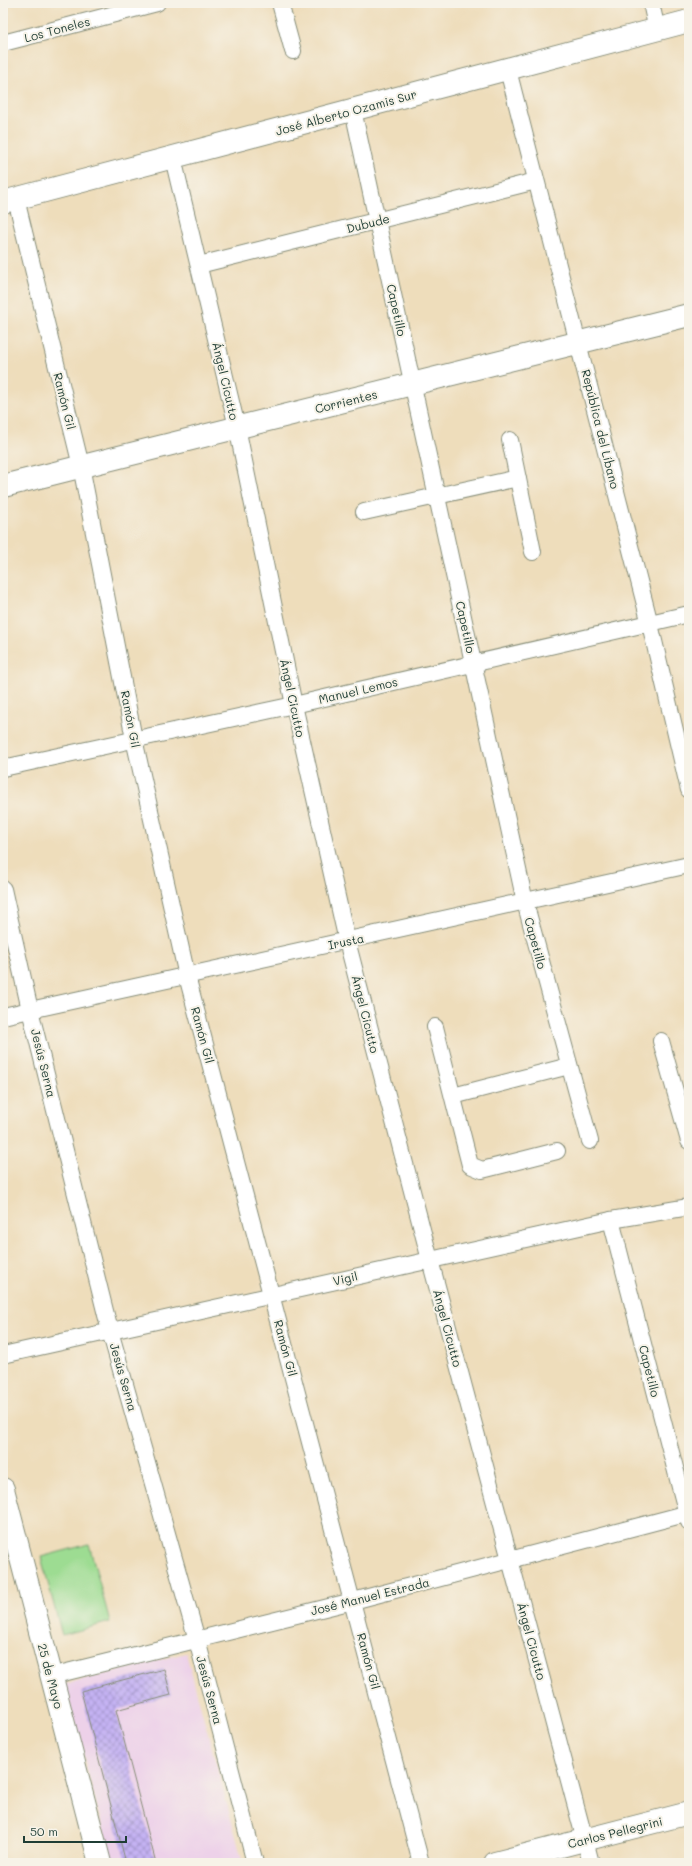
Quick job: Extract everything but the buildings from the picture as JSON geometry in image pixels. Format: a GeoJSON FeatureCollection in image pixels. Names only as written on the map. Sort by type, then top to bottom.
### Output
{"type":"FeatureCollection","features":[{"type":"Feature","properties":{"kind":"main road","name":"José Alberto Ozamis Sur"},"geometry":{"type":"LineString","coordinates":[[9,200],[689,22]]}},
{"type":"Feature","properties":{"kind":"main road","name":"Corrientes"},"geometry":{"type":"LineString","coordinates":[[3,486],[689,315]]}},
{"type":"Feature","properties":{"kind":"main road","name":"25 de Mayo"},"geometry":{"type":"LineString","coordinates":[[3,1489],[100,1863]]}},
{"type":"Feature","properties":{"kind":"main road","name":"Carlos Pellegrini"},"geometry":{"type":"LineString","coordinates":[[495,1863],[689,1813]]}},
{"type":"Feature","properties":{"kind":"street","name":"Los Toneles"},"geometry":{"type":"LineString","coordinates":[[4,40],[138,5],[157,3]]}},
{"type":"Feature","properties":{"kind":"street"},"geometry":{"type":"LineString","coordinates":[[280,3],[293,51]]}},
{"type":"Feature","properties":{"kind":"street"},"geometry":{"type":"LineString","coordinates":[[651,3],[657,30]]}},
{"type":"Feature","properties":{"kind":"street","name":"República del Líbano"},"geometry":{"type":"LineString","coordinates":[[508,70],[650,624],[689,790]]}},
{"type":"Feature","properties":{"kind":"street","name":"Capetillo"},"geometry":{"type":"LineString","coordinates":[[353,110],[525,902],[590,1141]]}},
{"type":"Feature","properties":{"kind":"street","name":"Ángel Cicutto"},"geometry":{"type":"LineString","coordinates":[[173,158],[237,427],[294,705],[347,941],[430,1260],[591,1863]]}},
{"type":"Feature","properties":{"kind":"street","name":"Dubude"},"geometry":{"type":"LineString","coordinates":[[198,265],[536,181]]}},
{"type":"Feature","properties":{"kind":"street","name":"Ramón Gil"},"geometry":{"type":"LineString","coordinates":[[9,200],[81,466],[134,739],[187,976],[421,1863]]}},
{"type":"Feature","properties":{"kind":"street"},"geometry":{"type":"LineString","coordinates":[[510,440],[533,552]]}},
{"type":"Feature","properties":{"kind":"street"},"geometry":{"type":"LineString","coordinates":[[364,512],[518,478]]}},
{"type":"Feature","properties":{"kind":"street","name":"Manuel Lemos"},"geometry":{"type":"LineString","coordinates":[[3,768],[294,705],[689,614]]}},
{"type":"Feature","properties":{"kind":"street","name":"Irusta"},"geometry":{"type":"LineString","coordinates":[[3,1016],[689,865]]}},
{"type":"Feature","properties":{"kind":"street","name":"Jesús Serna"},"geometry":{"type":"LineString","coordinates":[[3,889],[30,1010],[110,1331],[197,1640],[255,1863]]}},
{"type":"Feature","properties":{"kind":"street"},"geometry":{"type":"LineString","coordinates":[[435,1026],[470,1165],[482,1170],[557,1151]]}},
{"type":"Feature","properties":{"kind":"street"},"geometry":{"type":"LineString","coordinates":[[661,1041],[689,1141]]}},
{"type":"Feature","properties":{"kind":"street"},"geometry":{"type":"LineString","coordinates":[[453,1096],[569,1066]]}},
{"type":"Feature","properties":{"kind":"street","name":"Vigil"},"geometry":{"type":"LineString","coordinates":[[3,1355],[611,1220],[689,1207]]}},
{"type":"Feature","properties":{"kind":"street","name":"Capetillo"},"geometry":{"type":"LineString","coordinates":[[611,1220],[688,1517]]}},
{"type":"Feature","properties":{"kind":"street","name":"José Manuel Estrada"},"geometry":{"type":"LineString","coordinates":[[51,1676],[353,1601],[510,1560],[688,1517]]}},
{"type":"Feature","properties":{"kind":"shaded area"},"geometry":{"type":"Polygon","coordinates":[[[186,1653],[243,1863],[112,1863],[64,1684],[186,1653]]]}},
{"type":"Feature","properties":{"kind":"green space"},"geometry":{"type":"Polygon","coordinates":[[[89,1544],[110,1622],[62,1635],[41,1557],[89,1544]]]}}]}
